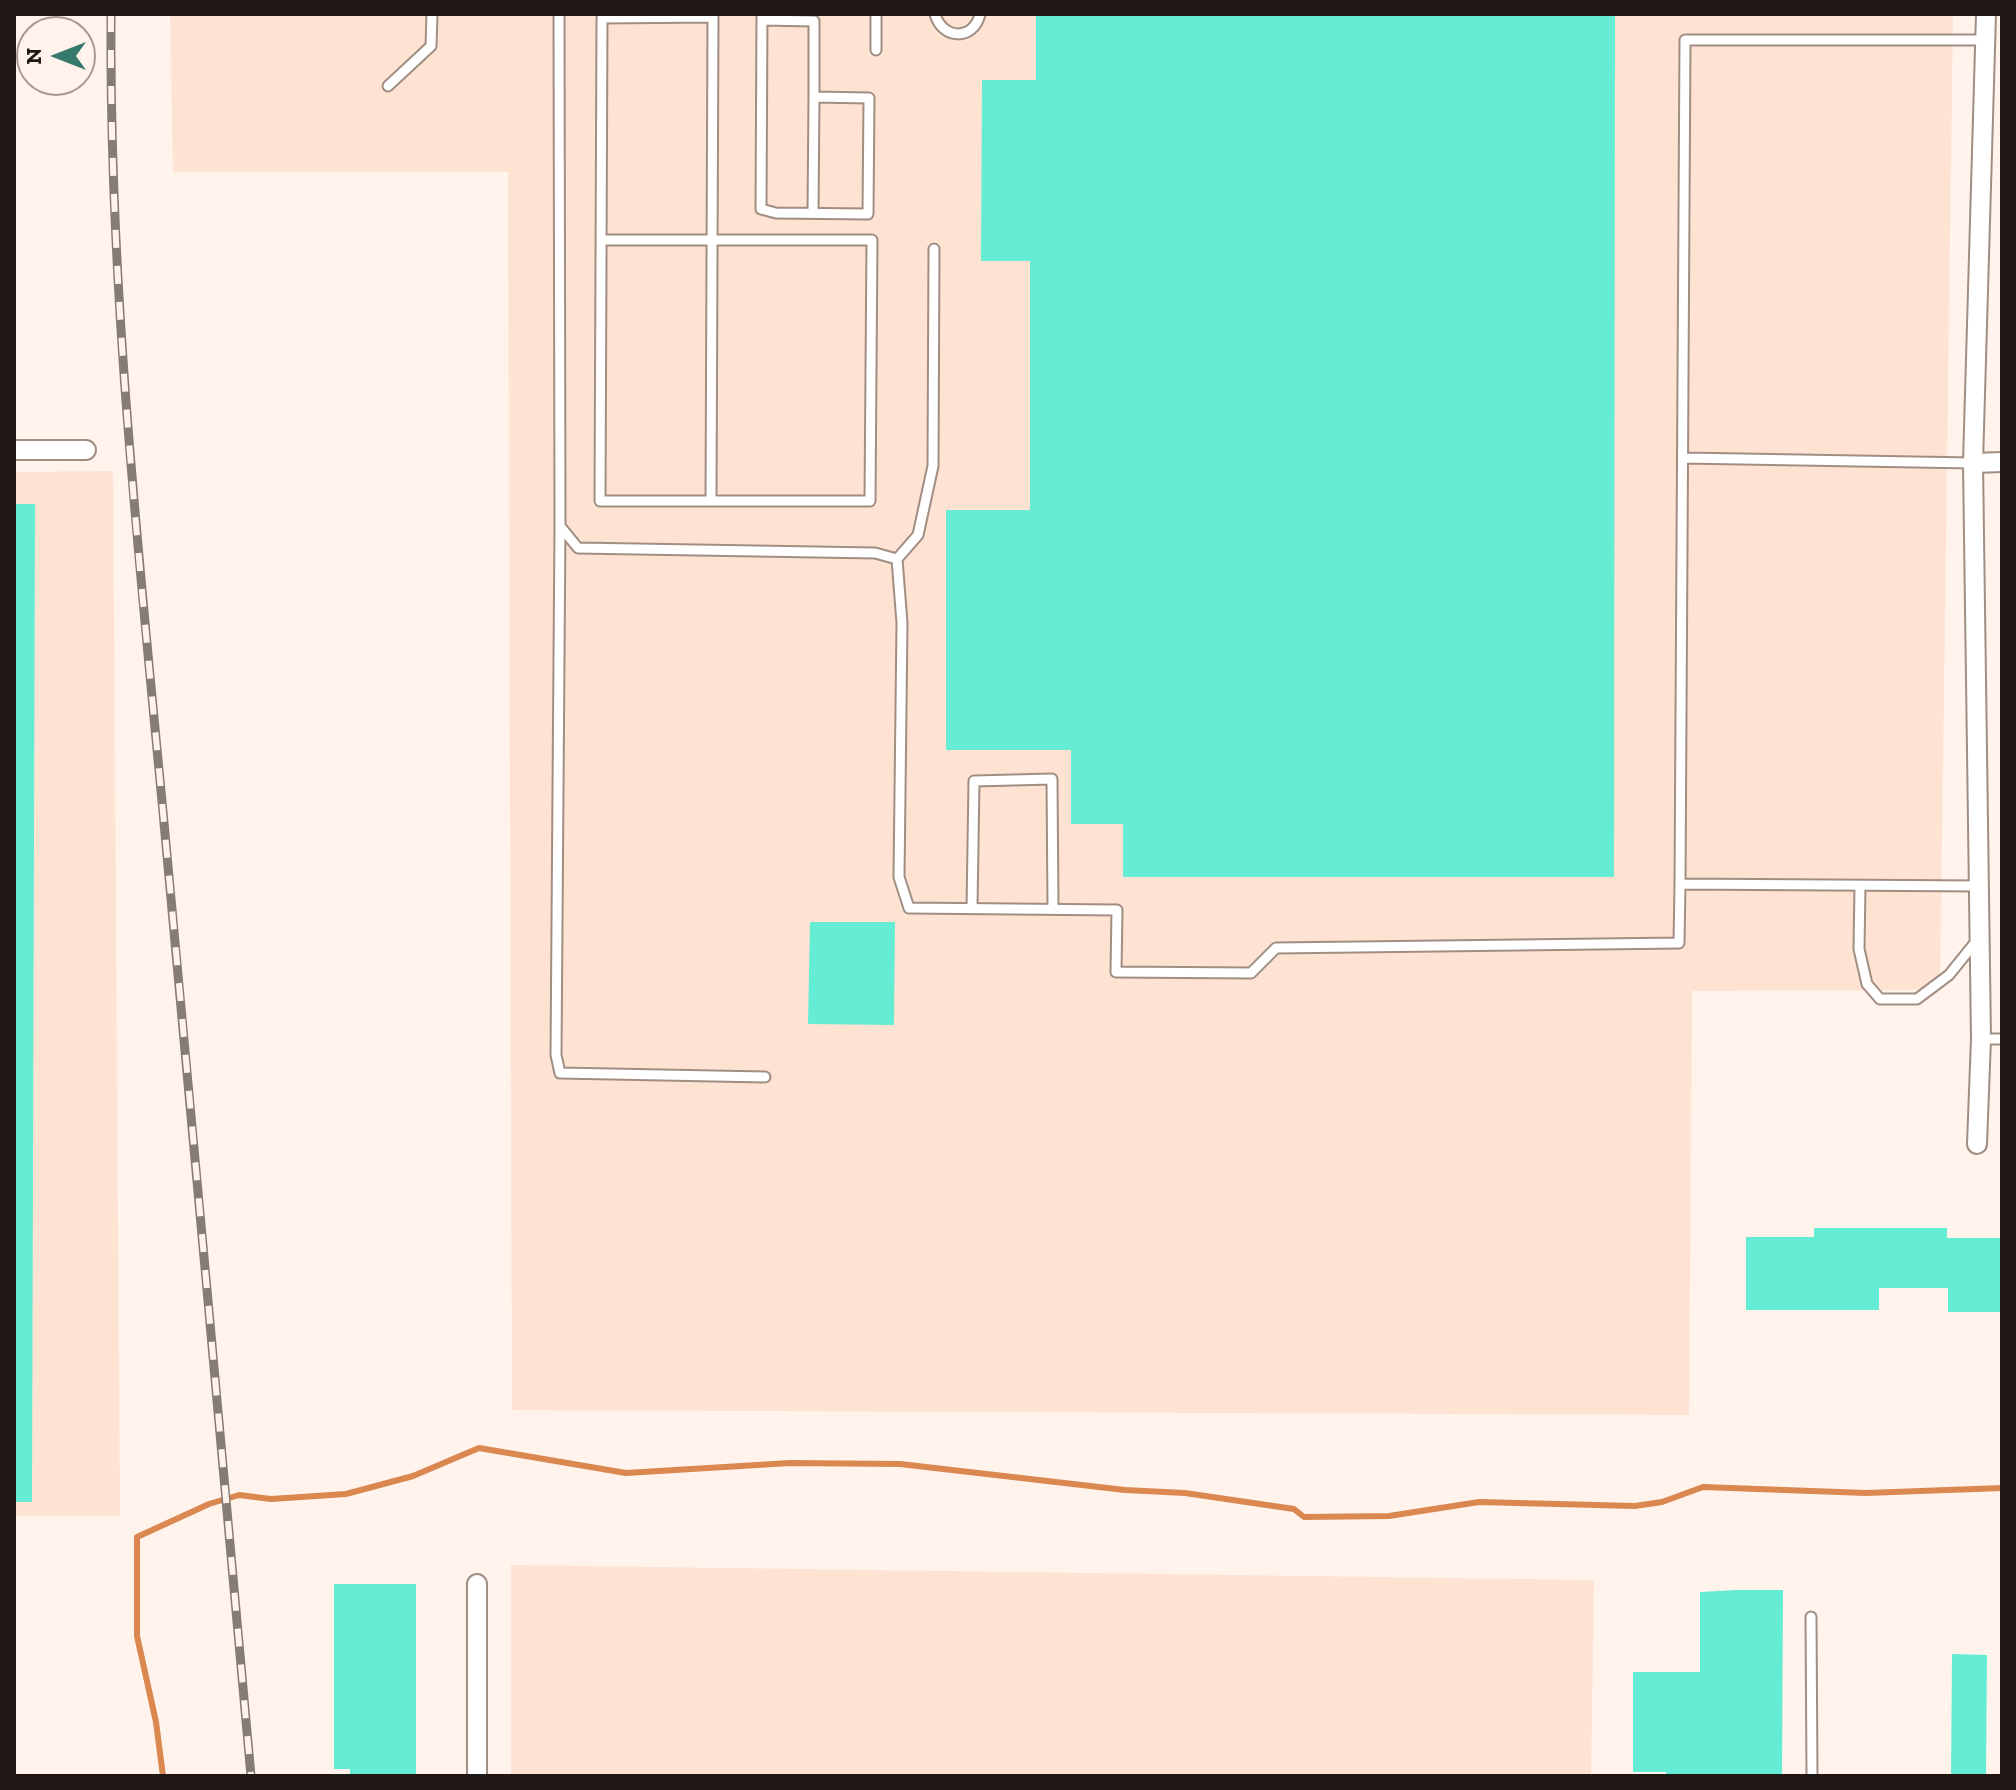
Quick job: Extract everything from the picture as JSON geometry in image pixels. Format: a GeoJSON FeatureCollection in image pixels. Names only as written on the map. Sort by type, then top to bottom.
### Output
{"type":"FeatureCollection","features":[{"type":"Feature","properties":{"kind":"street"},"geometry":{"type":"LineString","coordinates":[[1977,1144],[1981,1039],[1973,463],[1986,14]]}},
{"type":"Feature","properties":{"kind":"street"},"geometry":{"type":"LineString","coordinates":[[14,450],[86,450]]}},
{"type":"Feature","properties":{"kind":"street"},"geometry":{"type":"LineString","coordinates":[[1973,463],[2002,462]]}},
{"type":"Feature","properties":{"kind":"street"},"geometry":{"type":"LineString","coordinates":[[477,1584],[477,1776]]}},
{"type":"Feature","properties":{"kind":"lane"},"geometry":{"type":"LineString","coordinates":[[388,86],[431,46],[432,14]]}},
{"type":"Feature","properties":{"kind":"lane"},"geometry":{"type":"LineString","coordinates":[[559,14],[560,526],[556,1055],[560,1073],[765,1077]]}},
{"type":"Feature","properties":{"kind":"lane"},"geometry":{"type":"LineString","coordinates":[[876,14],[876,50]]}},
{"type":"Feature","properties":{"kind":"lane"},"geometry":{"type":"LineString","coordinates":[[935,14],[941,28],[955,35],[969,32],[975,27],[980,14]]}},
{"type":"Feature","properties":{"kind":"lane"},"geometry":{"type":"LineString","coordinates":[[601,240],[712,242],[872,240],[870,501],[711,501],[600,501],[601,240],[602,18],[713,17],[712,242],[711,501]]}},
{"type":"Feature","properties":{"kind":"lane"},"geometry":{"type":"LineString","coordinates":[[813,213],[814,21],[762,17],[761,209],[776,213],[868,214],[869,98],[814,97]]}},
{"type":"Feature","properties":{"kind":"lane"},"geometry":{"type":"LineString","coordinates":[[934,249],[933,466],[918,535],[897,559],[902,623],[899,877],[909,908],[1117,910],[1116,972],[1251,973],[1276,948],[1679,943],[1685,40],[1986,40]]}},
{"type":"Feature","properties":{"kind":"lane"},"geometry":{"type":"LineString","coordinates":[[1684,458],[1973,463]]}},
{"type":"Feature","properties":{"kind":"lane"},"geometry":{"type":"LineString","coordinates":[[560,526],[578,548],[875,553],[897,559]]}},
{"type":"Feature","properties":{"kind":"lane"},"geometry":{"type":"LineString","coordinates":[[972,908],[974,781],[1052,779],[1053,908]]}},
{"type":"Feature","properties":{"kind":"lane"},"geometry":{"type":"LineString","coordinates":[[1680,884],[1979,886]]}},
{"type":"Feature","properties":{"kind":"lane"},"geometry":{"type":"LineString","coordinates":[[1860,886],[1859,949],[1867,984],[1880,999],[1917,999],[1949,975],[1980,936]]}},
{"type":"Feature","properties":{"kind":"lane"},"geometry":{"type":"LineString","coordinates":[[1981,1039],[2002,1039]]}},
{"type":"Feature","properties":{"kind":"lane"},"geometry":{"type":"LineString","coordinates":[[1811,1617],[1812,1776]]}},
{"type":"Feature","properties":{"kind":"shaded area"},"geometry":{"type":"Polygon","coordinates":[[[170,14],[1953,14],[1940,990],[1692,991],[1689,1415],[512,1410],[508,172],[173,172],[170,14]]]}},
{"type":"Feature","properties":{"kind":"shaded area"},"geometry":{"type":"Polygon","coordinates":[[[113,471],[120,1516],[14,1516],[14,472],[113,471]]]}},
{"type":"Feature","properties":{"kind":"shaded area"},"geometry":{"type":"Polygon","coordinates":[[[511,1565],[1594,1580],[1591,1776],[511,1776],[511,1565]]]}},
{"type":"Feature","properties":{"kind":"building"},"geometry":{"type":"Polygon","coordinates":[[[1036,14],[1615,14],[1614,877],[1123,877],[1123,824],[1071,824],[1071,750],[946,750],[946,510],[1030,510],[1030,261],[981,261],[982,80],[1036,80],[1036,14]]]}},
{"type":"Feature","properties":{"kind":"building"},"geometry":{"type":"Polygon","coordinates":[[[14,504],[35,504],[32,1502],[14,1502],[14,504]]]}},
{"type":"Feature","properties":{"kind":"building"},"geometry":{"type":"Polygon","coordinates":[[[810,922],[895,922],[894,1025],[808,1024],[810,922]]]}},
{"type":"Feature","properties":{"kind":"building"},"geometry":{"type":"Polygon","coordinates":[[[1814,1228],[1947,1228],[1947,1238],[2002,1238],[2002,1312],[1948,1312],[1948,1288],[1879,1288],[1879,1310],[1746,1310],[1746,1237],[1814,1237],[1814,1228]]]}},
{"type":"Feature","properties":{"kind":"building"},"geometry":{"type":"Polygon","coordinates":[[[334,1584],[416,1584],[416,1776],[350,1776],[350,1769],[334,1769],[334,1584]]]}},
{"type":"Feature","properties":{"kind":"building"},"geometry":{"type":"Polygon","coordinates":[[[1783,1590],[1782,1776],[1666,1776],[1666,1772],[1633,1772],[1633,1672],[1700,1672],[1700,1592],[1783,1590]]]}},
{"type":"Feature","properties":{"kind":"building"},"geometry":{"type":"Polygon","coordinates":[[[1952,1654],[1987,1655],[1986,1776],[1951,1776],[1952,1654]]]}},
{"type":"Feature","properties":{"kind":"waterway"},"geometry":{"type":"LineString","coordinates":[[163,1776],[156,1722],[137,1636],[137,1537],[209,1504],[239,1495],[271,1499],[346,1494],[413,1476],[479,1448],[626,1473],[790,1463],[900,1464],[1125,1490],[1185,1493],[1294,1509],[1304,1517],[1389,1516],[1479,1502],[1635,1506],[1662,1502],[1703,1487],[1866,1493],[2002,1488]]}},
{"type":"Feature","properties":{"kind":"railway"},"geometry":{"type":"LineString","coordinates":[[111,14],[115,214],[127,413],[251,1776]]}}]}
